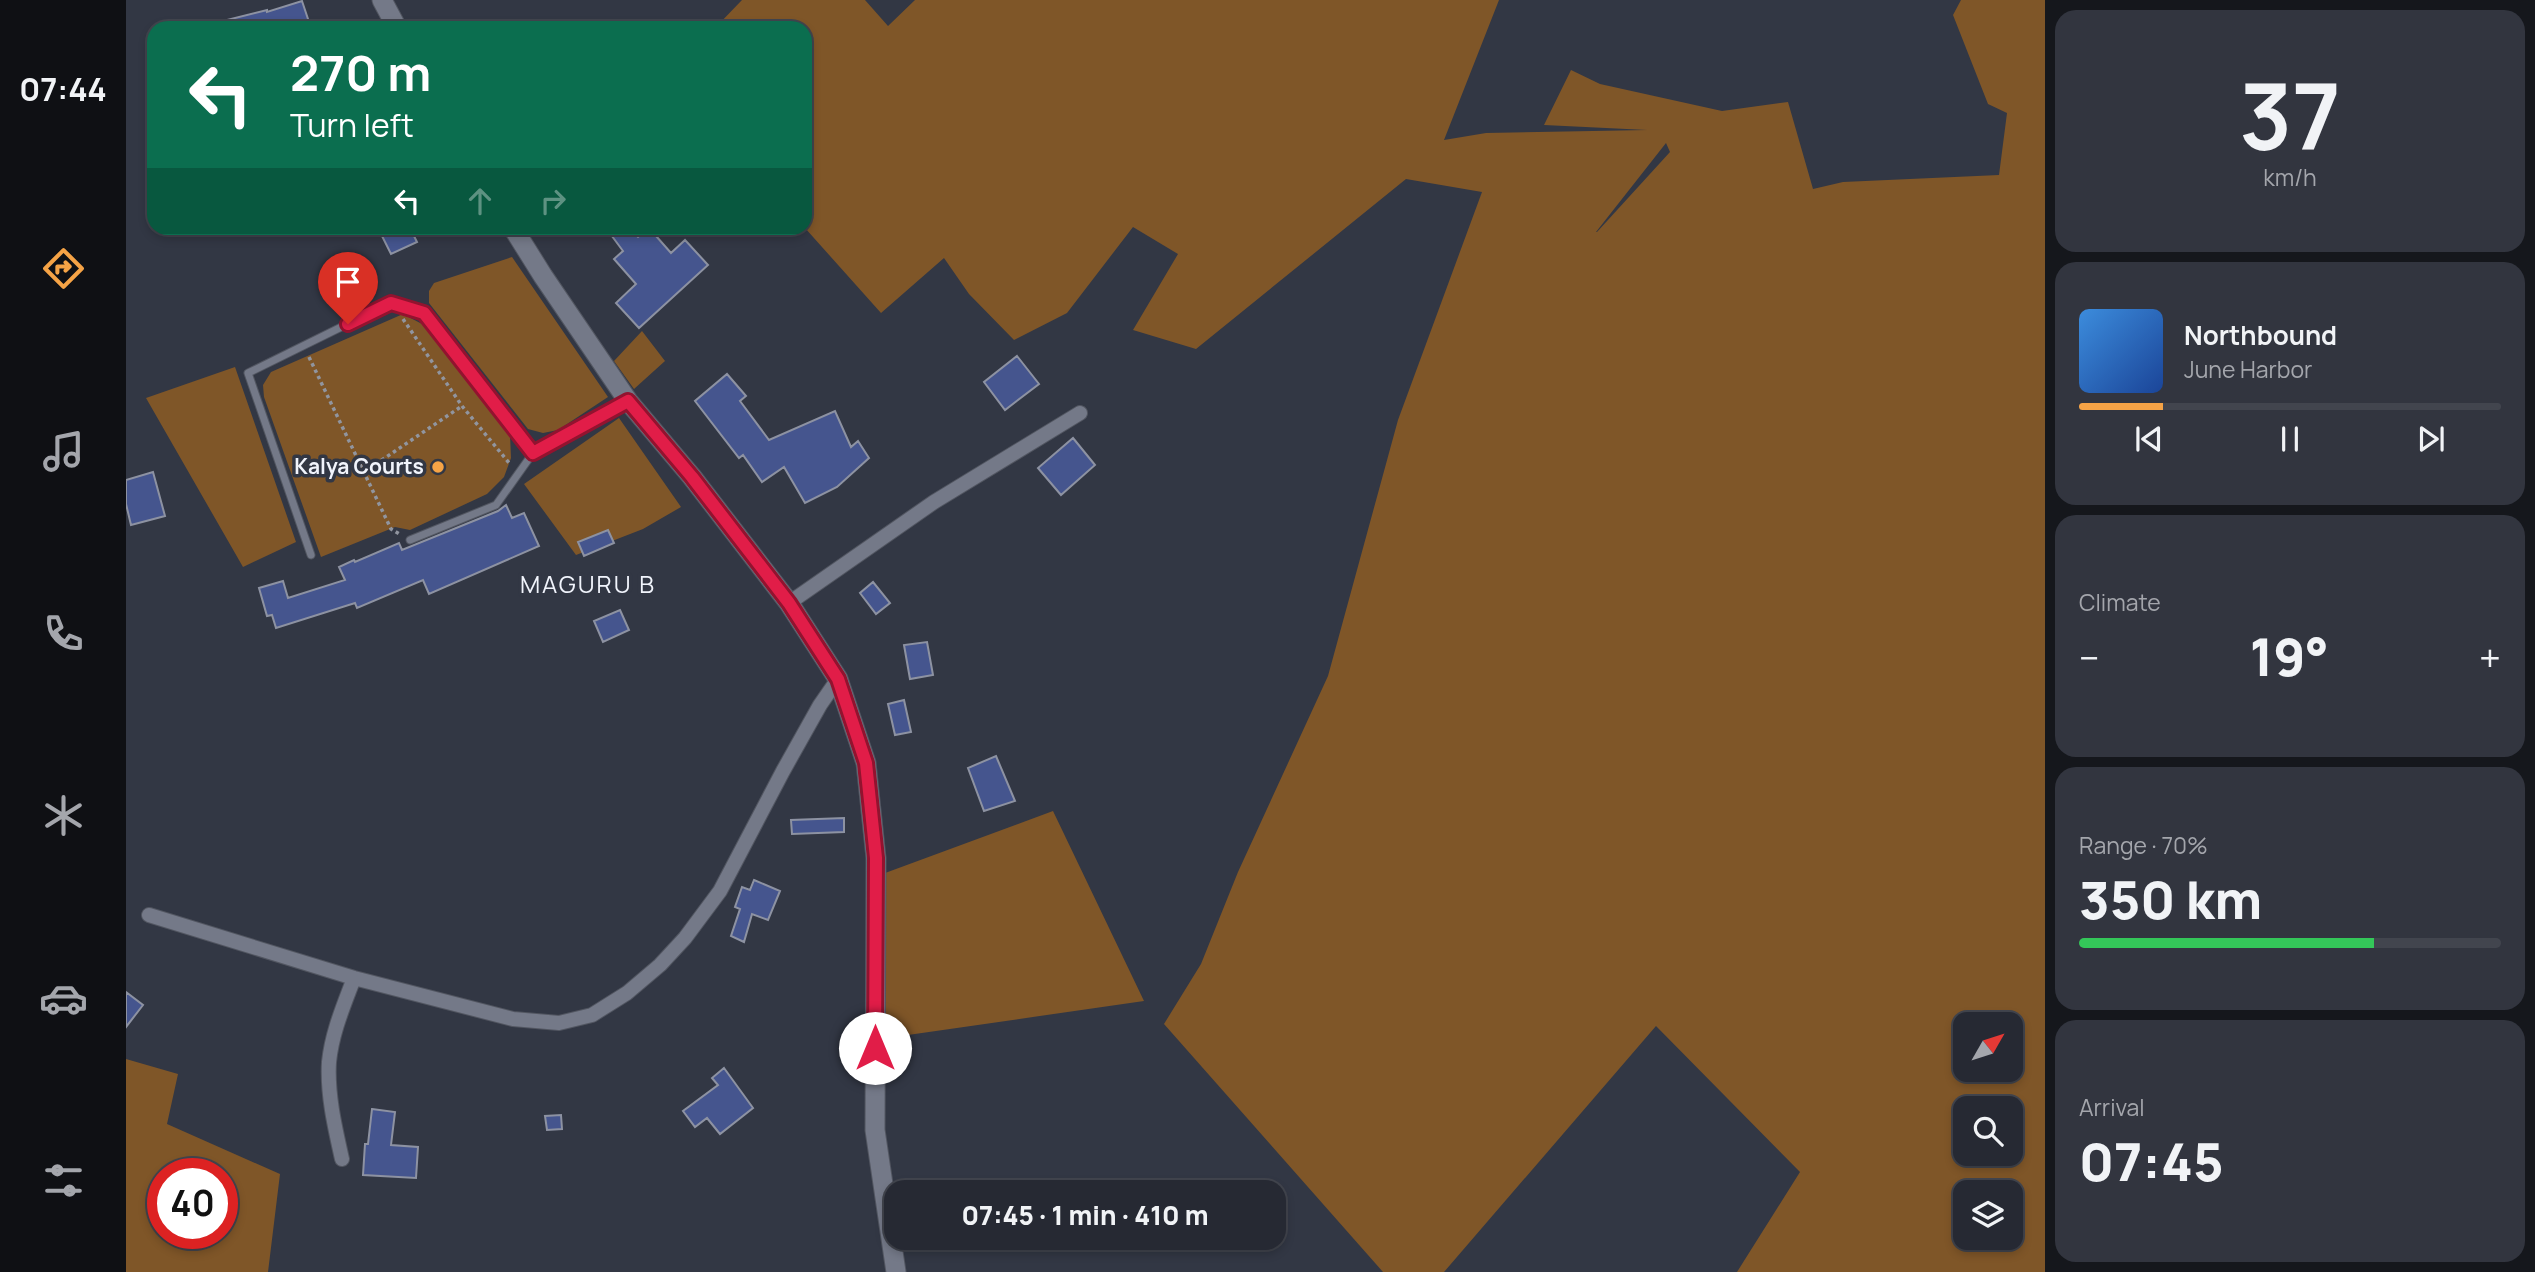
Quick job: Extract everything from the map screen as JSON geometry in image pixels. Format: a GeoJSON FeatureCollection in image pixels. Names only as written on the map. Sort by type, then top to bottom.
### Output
{"type":"FeatureCollection","features":[{"type":"Feature","properties":{"kind":"street"},"geometry":{"type":"LineString","coordinates":[[382,0],[393,21]]}},
{"type":"Feature","properties":{"kind":"street"},"geometry":{"type":"LineString","coordinates":[[517,235],[628,401],[692,477],[789,603],[838,679],[866,763],[876,858],[874,1130],[896,1272]]}},
{"type":"Feature","properties":{"kind":"street"},"geometry":{"type":"LineString","coordinates":[[789,603],[934,502],[1080,413]]}},
{"type":"Feature","properties":{"kind":"street"},"geometry":{"type":"LineString","coordinates":[[149,915],[354,978],[513,1019],[559,1023],[592,1014],[627,993],[660,965],[720,891],[783,771],[820,705],[838,679]]}},
{"type":"Feature","properties":{"kind":"street"},"geometry":{"type":"LineString","coordinates":[[342,1159],[332,1110],[329,1063],[336,1028],[354,978]]}},
{"type":"Feature","properties":{"kind":"lane"},"geometry":{"type":"LineString","coordinates":[[311,555],[248,373],[391,303],[424,313],[533,453]]}},
{"type":"Feature","properties":{"kind":"lane"},"geometry":{"type":"LineString","coordinates":[[410,540],[496,505],[533,453],[628,401]]}},
{"type":"Feature","properties":{"kind":"path"},"geometry":{"type":"LineString","coordinates":[[391,303],[462,405],[518,474]]}},
{"type":"Feature","properties":{"kind":"path"},"geometry":{"type":"LineString","coordinates":[[303,346],[391,529],[410,540]]}},
{"type":"Feature","properties":{"kind":"path"},"geometry":{"type":"LineString","coordinates":[[364,472],[462,405]]}},
{"type":"Feature","properties":{"kind":"shaded area"},"geometry":{"type":"Polygon","coordinates":[[[742,0],[865,0],[888,26],[915,0],[1499,0],[1444,140],[1486,133],[1647,130],[1544,125],[1571,70],[1600,84],[1722,111],[1788,102],[1813,189],[1843,182],[1999,175],[2007,113],[1988,104],[1953,15],[1961,0],[2045,0],[2045,1272],[1737,1272],[1800,1172],[1656,1026],[1444,1272],[1383,1272],[1164,1024],[1201,964],[1238,872],[1328,676],[1398,420],[1482,192],[1406,179],[1196,349],[1133,330],[1178,254],[1133,227],[1067,313],[1014,340],[969,294],[944,258],[881,313],[811,235],[812,21],[722,21],[742,0]],[[1666,143],[1596,232],[1597,232],[1670,152],[1666,143]]]}},
{"type":"Feature","properties":{"kind":"shaded area"},"geometry":{"type":"Polygon","coordinates":[[[512,257],[608,397],[558,430],[543,433],[528,429],[429,303],[429,291],[434,283],[512,257]]]}},
{"type":"Feature","properties":{"kind":"shaded area"},"geometry":{"type":"Polygon","coordinates":[[[403,314],[422,324],[436,337],[510,434],[511,458],[504,477],[487,494],[410,530],[395,527],[321,557],[264,397],[263,385],[271,372],[403,314]]]}},
{"type":"Feature","properties":{"kind":"shaded area"},"geometry":{"type":"Polygon","coordinates":[[[642,331],[665,361],[634,389],[614,361],[642,331]]]}},
{"type":"Feature","properties":{"kind":"shaded area"},"geometry":{"type":"Polygon","coordinates":[[[235,367],[296,542],[243,567],[146,398],[235,367]]]}},
{"type":"Feature","properties":{"kind":"shaded area"},"geometry":{"type":"Polygon","coordinates":[[[619,418],[681,507],[643,529],[576,555],[524,484],[619,418]]]}},
{"type":"Feature","properties":{"kind":"shaded area"},"geometry":{"type":"Polygon","coordinates":[[[1053,811],[1144,1001],[880,1039],[877,876],[1053,811]]]}},
{"type":"Feature","properties":{"kind":"shaded area"},"geometry":{"type":"Polygon","coordinates":[[[126,1059],[178,1074],[167,1124],[280,1174],[268,1272],[126,1272],[126,1059]]]}},
{"type":"Feature","properties":{"kind":"building"},"geometry":{"type":"Polygon","coordinates":[[[302,1],[309,21],[223,21],[267,10],[302,1]]]}},
{"type":"Feature","properties":{"kind":"building"},"geometry":{"type":"Polygon","coordinates":[[[382,235],[414,235],[417,242],[391,254],[382,235]]]}},
{"type":"Feature","properties":{"kind":"building"},"geometry":{"type":"Polygon","coordinates":[[[611,235],[655,235],[671,253],[685,240],[708,265],[639,328],[616,303],[636,284],[614,259],[623,251],[611,235]]]}},
{"type":"Feature","properties":{"kind":"building"},"geometry":{"type":"Polygon","coordinates":[[[1017,356],[1039,384],[1005,410],[984,382],[1017,356]]]}},
{"type":"Feature","properties":{"kind":"building"},"geometry":{"type":"Polygon","coordinates":[[[727,374],[746,396],[740,401],[769,440],[835,411],[851,447],[858,441],[869,458],[837,487],[805,503],[784,467],[762,482],[743,455],[739,458],[695,401],[727,374]]]}},
{"type":"Feature","properties":{"kind":"building"},"geometry":{"type":"Polygon","coordinates":[[[1073,438],[1095,465],[1061,495],[1038,468],[1073,438]]]}},
{"type":"Feature","properties":{"kind":"building"},"geometry":{"type":"Polygon","coordinates":[[[153,472],[165,516],[131,525],[126,504],[126,480],[153,472]]]}},
{"type":"Feature","properties":{"kind":"building"},"geometry":{"type":"Polygon","coordinates":[[[506,505],[512,518],[524,513],[539,546],[429,594],[423,580],[357,608],[355,603],[276,628],[272,615],[267,616],[259,588],[283,581],[288,598],[345,580],[339,567],[354,560],[355,562],[399,543],[402,550],[498,511],[506,505]]]}},
{"type":"Feature","properties":{"kind":"building"},"geometry":{"type":"Polygon","coordinates":[[[608,530],[614,543],[584,556],[578,542],[608,530]]]}},
{"type":"Feature","properties":{"kind":"building"},"geometry":{"type":"Polygon","coordinates":[[[873,582],[890,603],[876,614],[860,593],[873,582]]]}},
{"type":"Feature","properties":{"kind":"building"},"geometry":{"type":"Polygon","coordinates":[[[620,610],[629,630],[603,642],[594,621],[620,610]]]}},
{"type":"Feature","properties":{"kind":"building"},"geometry":{"type":"Polygon","coordinates":[[[927,642],[933,675],[910,679],[904,645],[927,642]]]}},
{"type":"Feature","properties":{"kind":"building"},"geometry":{"type":"Polygon","coordinates":[[[904,700],[911,732],[895,735],[888,704],[904,700]]]}},
{"type":"Feature","properties":{"kind":"building"},"geometry":{"type":"Polygon","coordinates":[[[996,756],[1015,801],[984,811],[968,768],[996,756]]]}},
{"type":"Feature","properties":{"kind":"building"},"geometry":{"type":"Polygon","coordinates":[[[844,818],[844,832],[792,834],[791,820],[844,818]]]}},
{"type":"Feature","properties":{"kind":"building"},"geometry":{"type":"Polygon","coordinates":[[[754,880],[780,891],[768,920],[752,914],[744,942],[731,936],[740,909],[735,907],[742,887],[750,890],[754,880]]]}},
{"type":"Feature","properties":{"kind":"building"},"geometry":{"type":"Polygon","coordinates":[[[126,992],[143,1005],[126,1027],[126,992]]]}},
{"type":"Feature","properties":{"kind":"building"},"geometry":{"type":"Polygon","coordinates":[[[724,1068],[753,1108],[720,1134],[707,1118],[695,1127],[683,1111],[718,1085],[712,1078],[724,1068]]]}},
{"type":"Feature","properties":{"kind":"building"},"geometry":{"type":"Polygon","coordinates":[[[372,1109],[395,1112],[391,1145],[418,1147],[416,1178],[363,1175],[365,1144],[368,1144],[372,1109]]]}},
{"type":"Feature","properties":{"kind":"building"},"geometry":{"type":"Polygon","coordinates":[[[561,1115],[562,1129],[547,1130],[545,1116],[561,1115]]]}},
{"type":"Feature","properties":{"kind":"place","name":"Kalya Courts"},"geometry":{"type":"Point","coordinates":[438,467]}},
{"type":"Feature","properties":{"kind":"district","name":"MAGURU B"},"geometry":{"type":"Point","coordinates":[588,585]}},
{"type":"Feature","properties":{"kind":"route"},"geometry":{"type":"LineString","coordinates":[[348,324],[391,303],[424,313],[533,453],[628,401],[692,477],[789,603],[838,679],[866,763],[876,858],[875,1048]]}}]}
